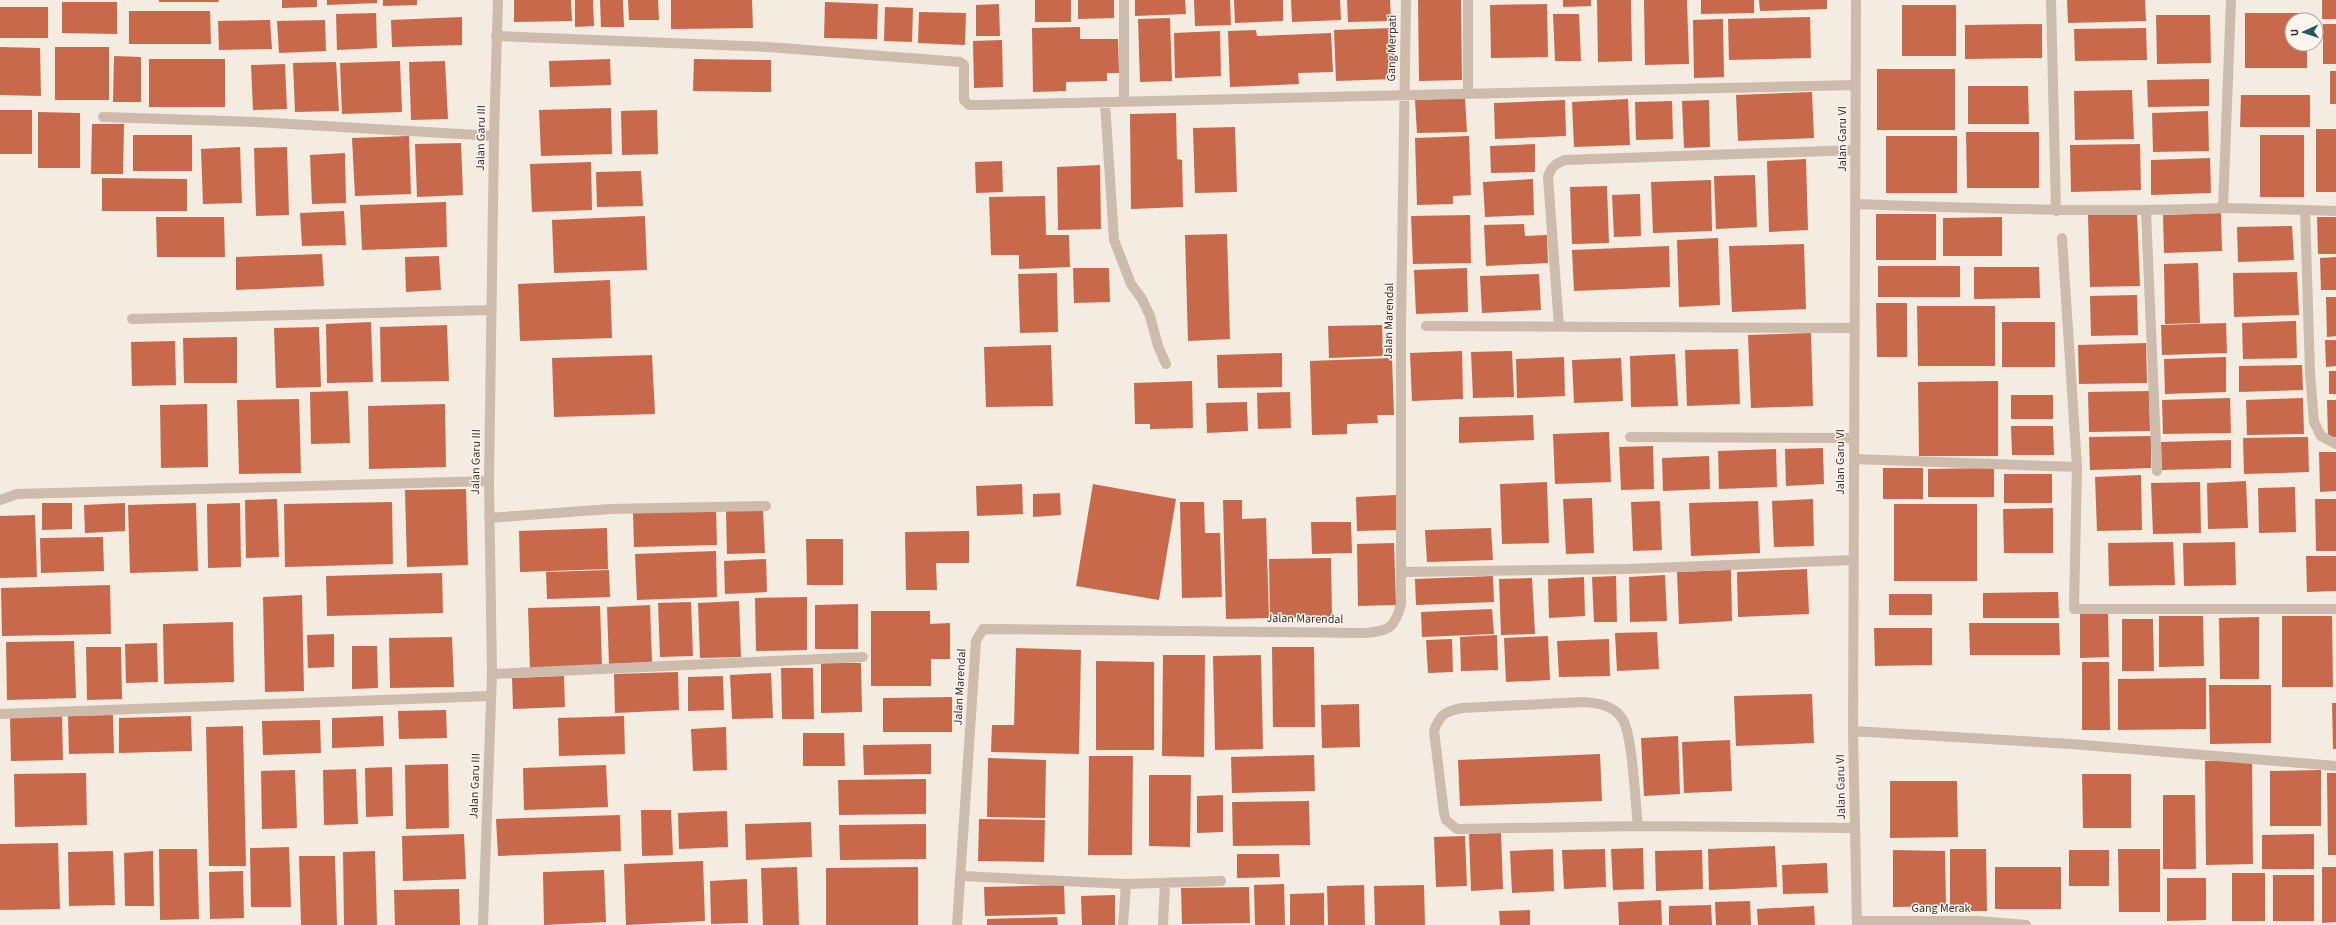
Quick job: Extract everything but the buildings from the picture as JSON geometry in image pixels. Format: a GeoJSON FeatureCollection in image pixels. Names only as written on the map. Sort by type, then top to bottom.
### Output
{"type":"FeatureCollection","features":[{"type":"Feature","properties":{"kind":"street","name":"Jalan Garu III"},"geometry":{"type":"LineString","coordinates":[[483,925],[492,674],[489,481],[494,136],[498,0]]}},
{"type":"Feature","properties":{"kind":"street"},"geometry":{"type":"LineString","coordinates":[[1124,0],[1124,102]]}},
{"type":"Feature","properties":{"kind":"street","name":"Gang Merpati"},"geometry":{"type":"LineString","coordinates":[[1405,96],[1406,0]]}},
{"type":"Feature","properties":{"kind":"street"},"geometry":{"type":"LineString","coordinates":[[1468,0],[1468,93]]}},
{"type":"Feature","properties":{"kind":"street","name":"Jalan Garu VI"},"geometry":{"type":"LineString","coordinates":[[1856,0],[1853,438],[1853,731],[1857,923]]}},
{"type":"Feature","properties":{"kind":"street"},"geometry":{"type":"LineString","coordinates":[[2051,0],[2056,211]]}},
{"type":"Feature","properties":{"kind":"street"},"geometry":{"type":"LineString","coordinates":[[2224,208],[2231,0]]}},
{"type":"Feature","properties":{"kind":"street"},"geometry":{"type":"LineString","coordinates":[[496,36],[768,47],[960,62],[964,65],[965,71],[964,100],[969,105],[1405,96],[1468,93],[1855,84]]}},
{"type":"Feature","properties":{"kind":"street","name":"Jalan Marendal"},"geometry":{"type":"LineString","coordinates":[[957,925],[962,876],[976,641],[983,629],[1380,632],[1393,626],[1398,617],[1401,604],[1405,96]]}},
{"type":"Feature","properties":{"kind":"street"},"geometry":{"type":"LineString","coordinates":[[1105,103],[1114,240],[1131,284],[1142,299],[1150,316],[1158,346],[1166,364]]}},
{"type":"Feature","properties":{"kind":"street"},"geometry":{"type":"LineString","coordinates":[[103,117],[256,122],[494,136]]}},
{"type":"Feature","properties":{"kind":"street"},"geometry":{"type":"LineString","coordinates":[[1559,327],[1548,177],[1551,168],[1556,163],[1565,160],[1855,150]]}},
{"type":"Feature","properties":{"kind":"street"},"geometry":{"type":"LineString","coordinates":[[1855,204],[2056,211],[2146,211],[2224,208],[2336,210]]}},
{"type":"Feature","properties":{"kind":"street"},"geometry":{"type":"LineString","coordinates":[[2305,210],[2310,373],[2314,422],[2321,436],[2336,444]]}},
{"type":"Feature","properties":{"kind":"street"},"geometry":{"type":"LineString","coordinates":[[2146,211],[2157,471]]}},
{"type":"Feature","properties":{"kind":"street"},"geometry":{"type":"LineString","coordinates":[[2062,238],[2077,467],[2074,609],[2336,609]]}},
{"type":"Feature","properties":{"kind":"street"},"geometry":{"type":"LineString","coordinates":[[132,319],[491,310]]}},
{"type":"Feature","properties":{"kind":"street"},"geometry":{"type":"LineString","coordinates":[[1426,326],[1854,328]]}},
{"type":"Feature","properties":{"kind":"street"},"geometry":{"type":"LineString","coordinates":[[1630,437],[1853,438]]}},
{"type":"Feature","properties":{"kind":"street"},"geometry":{"type":"LineString","coordinates":[[1854,459],[2077,467]]}},
{"type":"Feature","properties":{"kind":"street"},"geometry":{"type":"LineString","coordinates":[[0,500],[17,494],[489,481]]}},
{"type":"Feature","properties":{"kind":"street"},"geometry":{"type":"LineString","coordinates":[[489,518],[610,508],[766,506]]}},
{"type":"Feature","properties":{"kind":"street"},"geometry":{"type":"LineString","coordinates":[[1401,572],[1627,569],[1853,560]]}},
{"type":"Feature","properties":{"kind":"street"},"geometry":{"type":"LineString","coordinates":[[492,674],[863,657]]}},
{"type":"Feature","properties":{"kind":"street"},"geometry":{"type":"LineString","coordinates":[[0,714],[491,696]]}},
{"type":"Feature","properties":{"kind":"street"},"geometry":{"type":"LineString","coordinates":[[1638,826],[1628,734],[1622,719],[1613,710],[1598,703],[1583,702],[1462,708],[1451,710],[1437,720],[1434,731],[1444,813],[1446,820],[1456,829],[1638,826],[1854,828]]}},
{"type":"Feature","properties":{"kind":"street"},"geometry":{"type":"LineString","coordinates":[[1853,731],[2071,744],[2336,766]]}},
{"type":"Feature","properties":{"kind":"street"},"geometry":{"type":"LineString","coordinates":[[962,876],[1126,884],[1221,881]]}},
{"type":"Feature","properties":{"kind":"street"},"geometry":{"type":"LineString","coordinates":[[1163,925],[1165,883]]}},
{"type":"Feature","properties":{"kind":"street"},"geometry":{"type":"LineString","coordinates":[[1123,925],[1126,884]]}},
{"type":"Feature","properties":{"kind":"street","name":"Gang Merak"},"geometry":{"type":"LineString","coordinates":[[1857,923],[1977,921],[2026,925]]}}]}
